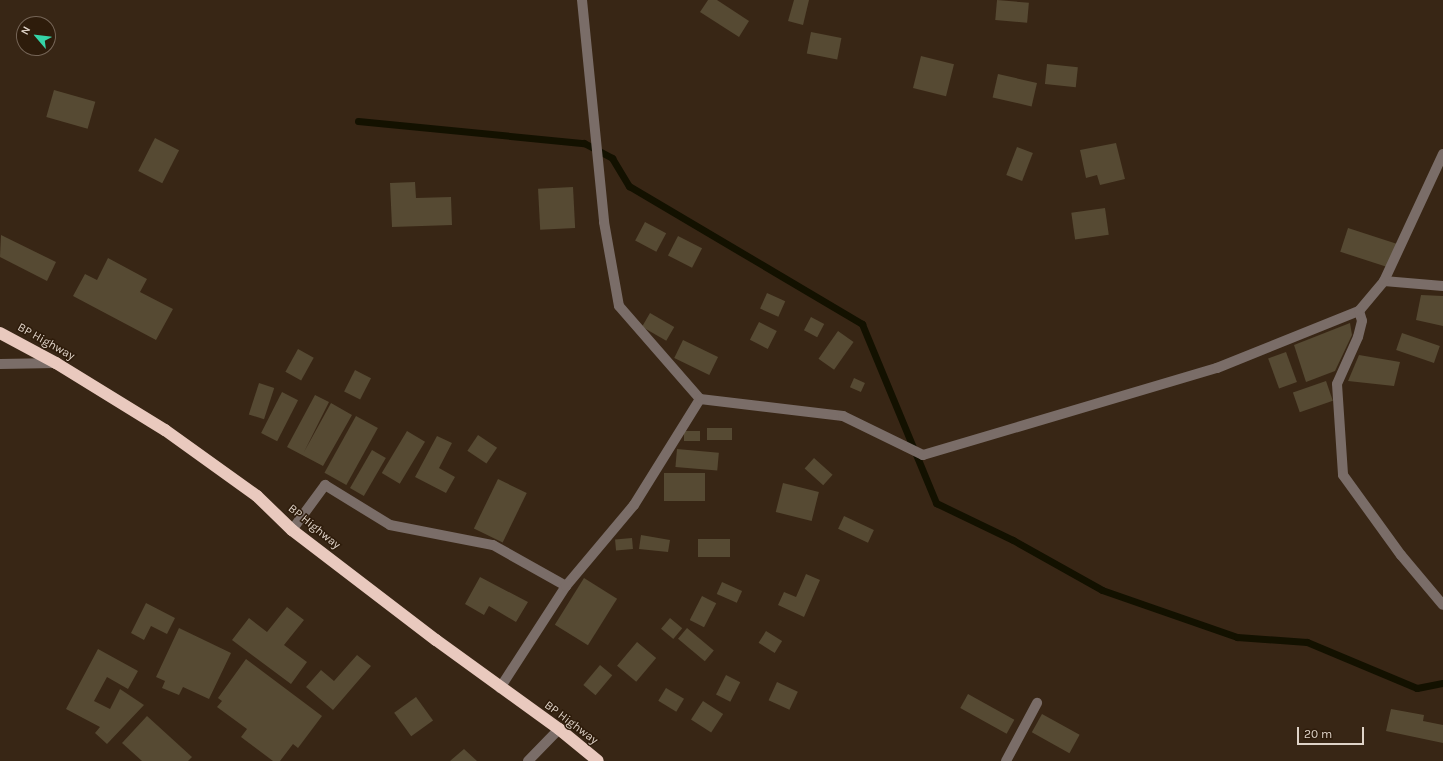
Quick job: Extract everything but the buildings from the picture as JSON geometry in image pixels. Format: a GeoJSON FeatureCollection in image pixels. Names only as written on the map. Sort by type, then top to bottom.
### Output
{"type":"FeatureCollection","features":[{"type":"Feature","properties":{"kind":"highway","name":"BP Highway"},"geometry":{"type":"LineString","coordinates":[[0,333],[56,363],[165,430],[257,496],[292,530],[500,688],[559,729],[598,761]]}},
{"type":"Feature","properties":{"kind":"street"},"geometry":{"type":"LineString","coordinates":[[582,0],[604,222],[619,306],[700,399],[842,416],[923,455],[1217,368],[1359,310],[1384,281],[1443,154]]}},
{"type":"Feature","properties":{"kind":"street"},"geometry":{"type":"LineString","coordinates":[[1384,281],[1443,286]]}},
{"type":"Feature","properties":{"kind":"street"},"geometry":{"type":"LineString","coordinates":[[1359,310],[1362,321],[1358,337],[1337,384],[1342,421],[1340,454],[1343,475],[1400,555],[1443,605]]}},
{"type":"Feature","properties":{"kind":"street"},"geometry":{"type":"LineString","coordinates":[[0,364],[56,363]]}},
{"type":"Feature","properties":{"kind":"street"},"geometry":{"type":"LineString","coordinates":[[500,688],[566,586],[634,505],[700,399]]}},
{"type":"Feature","properties":{"kind":"street"},"geometry":{"type":"LineString","coordinates":[[292,530],[325,485],[390,525],[493,545],[566,586]]}},
{"type":"Feature","properties":{"kind":"street"},"geometry":{"type":"LineString","coordinates":[[1006,761],[1037,703]]}},
{"type":"Feature","properties":{"kind":"street"},"geometry":{"type":"LineString","coordinates":[[528,761],[559,729]]}},
{"type":"Feature","properties":{"kind":"waterway"},"geometry":{"type":"LineString","coordinates":[[358,121],[584,143],[612,158],[629,186],[862,324],[936,503],[1013,540],[1102,590],[1237,637],[1307,642],[1417,688],[1443,683]]}}]}
